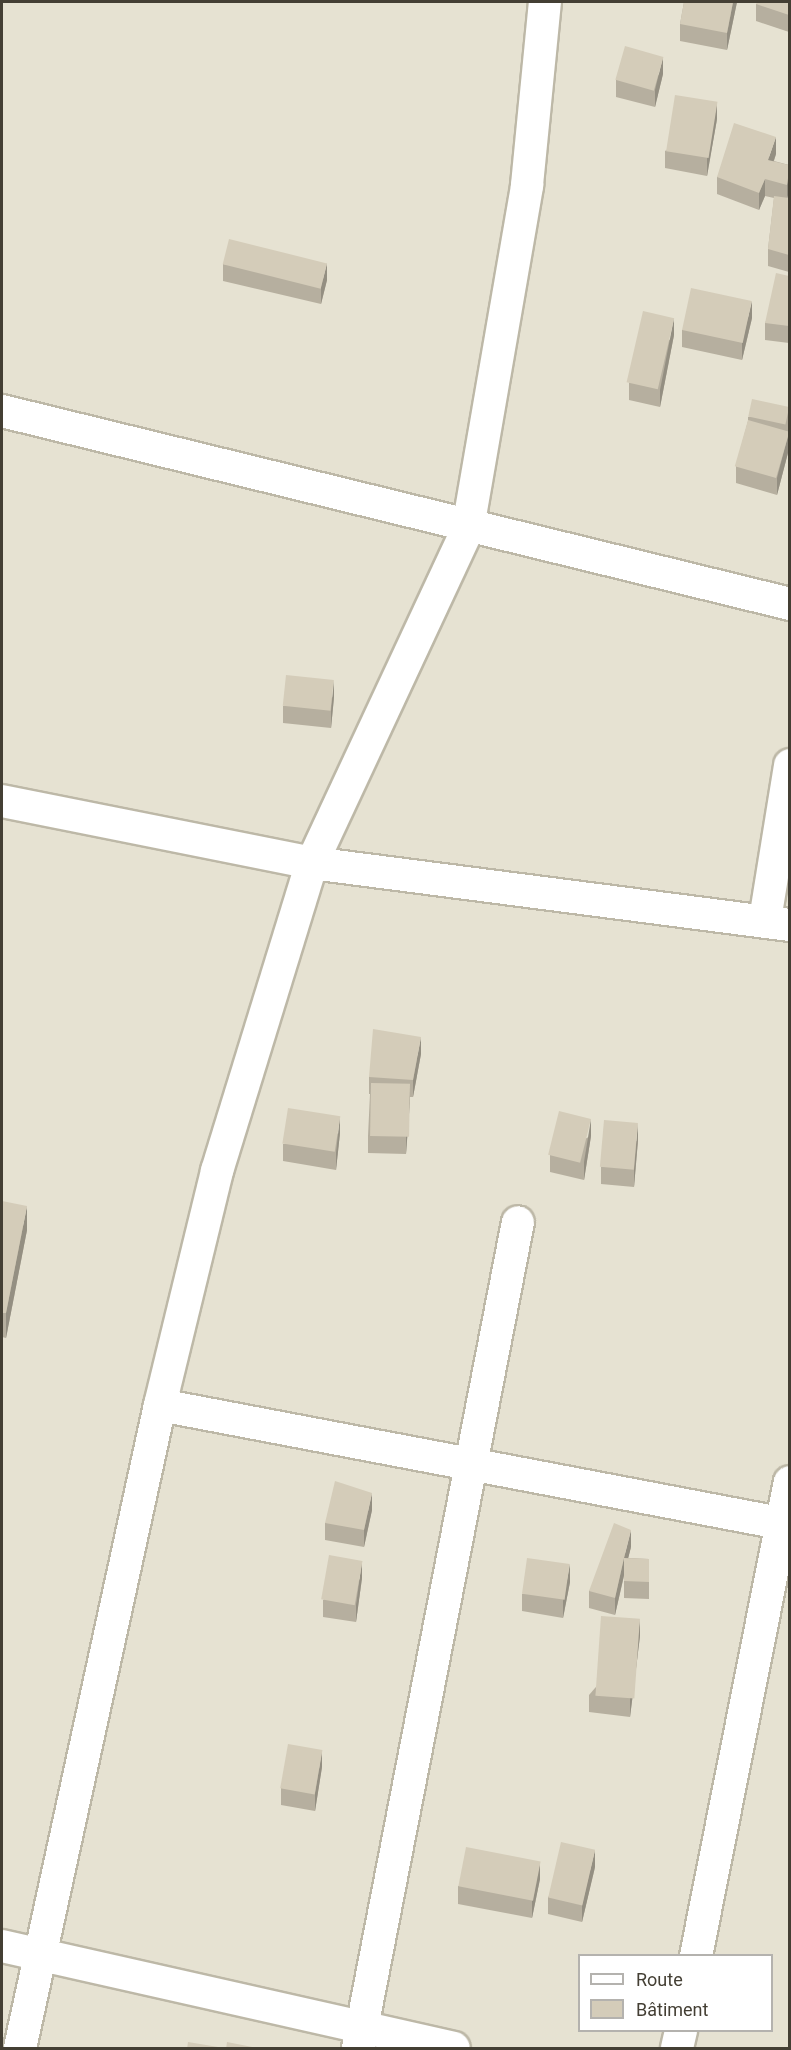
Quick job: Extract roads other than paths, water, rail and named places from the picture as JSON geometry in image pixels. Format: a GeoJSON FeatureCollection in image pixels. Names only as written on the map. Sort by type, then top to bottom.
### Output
{"type":"FeatureCollection","features":[{"type":"Feature","properties":{"kind":"street"},"geometry":{"type":"LineString","coordinates":[[20,2049],[160,1405],[218,1171],[312,863],[468,528],[527,185],[545,2]]}},
{"type":"Feature","properties":{"kind":"street"},"geometry":{"type":"LineString","coordinates":[[2,411],[468,528],[789,604]]}},
{"type":"Feature","properties":{"kind":"street"},"geometry":{"type":"LineString","coordinates":[[2,801],[312,863],[777,922],[789,765]]}},
{"type":"Feature","properties":{"kind":"street"},"geometry":{"type":"LineString","coordinates":[[360,2038],[473,1465],[518,1222]]}},
{"type":"Feature","properties":{"kind":"street"},"geometry":{"type":"LineString","coordinates":[[160,1405],[785,1524]]}},
{"type":"Feature","properties":{"kind":"street"},"geometry":{"type":"LineString","coordinates":[[696,1954],[785,1524],[789,1482]]}},
{"type":"Feature","properties":{"kind":"street"},"geometry":{"type":"LineString","coordinates":[[2,1946],[360,2038],[454,2049]]}},
{"type":"Feature","properties":{"kind":"street"},"geometry":{"type":"LineString","coordinates":[[677,2049],[681,2032]]}}]}
